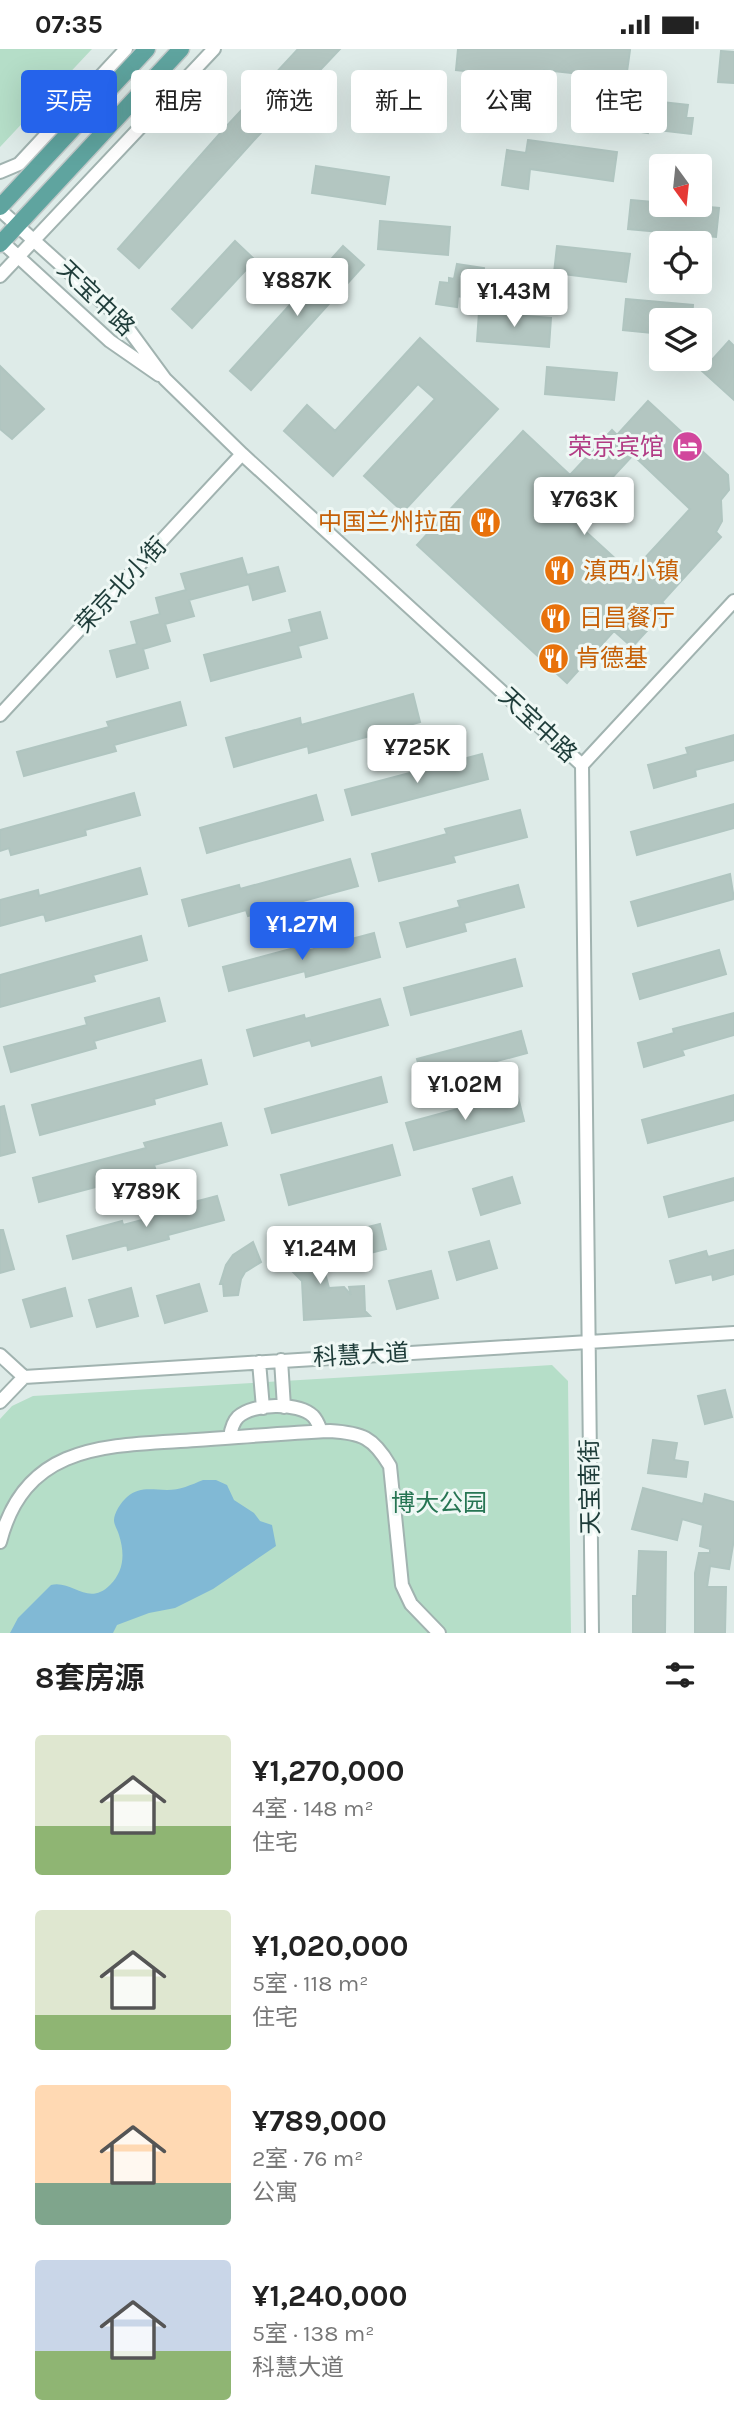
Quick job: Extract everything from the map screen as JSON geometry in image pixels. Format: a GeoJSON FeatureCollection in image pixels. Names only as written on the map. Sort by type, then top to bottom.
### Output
{"type":"FeatureCollection","features":[{"type":"Feature","properties":{"kind":"main road"},"geometry":{"type":"LineString","coordinates":[[0,208],[147,49]]}},
{"type":"Feature","properties":{"kind":"main road"},"geometry":{"type":"LineString","coordinates":[[1,242],[181,49]]}},
{"type":"Feature","properties":{"kind":"street"},"geometry":{"type":"LineString","coordinates":[[0,172],[19,164],[126,49]]}},
{"type":"Feature","properties":{"kind":"street"},"geometry":{"type":"LineString","coordinates":[[0,277],[214,49]]}},
{"type":"Feature","properties":{"kind":"street","name":"天宝中路"},"geometry":{"type":"LineString","coordinates":[[0,208],[121,319],[165,379],[242,454],[582,765],[588,1341]]}},
{"type":"Feature","properties":{"kind":"street","name":"天宝中路"},"geometry":{"type":"LineString","coordinates":[[1,242],[110,341],[165,379]]}},
{"type":"Feature","properties":{"kind":"street","name":"荣京北小街"},"geometry":{"type":"LineString","coordinates":[[0,715],[242,454]]}},
{"type":"Feature","properties":{"kind":"street"},"geometry":{"type":"LineString","coordinates":[[582,765],[734,601]]}},
{"type":"Feature","properties":{"kind":"street","name":"科慧大道"},"geometry":{"type":"LineString","coordinates":[[24,1377],[734,1333]]}},
{"type":"Feature","properties":{"kind":"street","name":"天宝南街"},"geometry":{"type":"LineString","coordinates":[[588,1341],[592,1633]]}},
{"type":"Feature","properties":{"kind":"street"},"geometry":{"type":"LineString","coordinates":[[0,1355],[24,1377],[0,1402]]}},
{"type":"Feature","properties":{"kind":"street"},"geometry":{"type":"LineString","coordinates":[[281,1360],[284,1407]]}},
{"type":"Feature","properties":{"kind":"street"},"geometry":{"type":"LineString","coordinates":[[259,1362],[263,1408]]}},
{"type":"Feature","properties":{"kind":"street"},"geometry":{"type":"LineString","coordinates":[[230,1437],[233,1424],[239,1416],[263,1408],[296,1407],[304,1410],[313,1416],[321,1431]]}},
{"type":"Feature","properties":{"kind":"street"},"geometry":{"type":"LineString","coordinates":[[0,1542],[10,1508],[25,1488],[61,1460],[99,1448],[321,1431],[352,1432],[367,1437],[382,1452],[390,1466],[402,1585],[411,1604],[439,1633]]}},
{"type":"Feature","properties":{"kind":"green space"},"geometry":{"type":"Polygon","coordinates":[[[0,49],[92,49],[72,70],[21,70],[21,125],[0,147],[0,49]]]}},
{"type":"Feature","properties":{"kind":"green space","name":"博大公园"},"geometry":{"type":"Polygon","coordinates":[[[552,1365],[568,1381],[571,1633],[0,1633],[0,1419],[12,1406],[33,1396],[552,1365]]]}},
{"type":"Feature","properties":{"kind":"water"},"geometry":{"type":"Polygon","coordinates":[[[203,1480],[216,1480],[227,1485],[234,1500],[254,1513],[260,1521],[272,1525],[276,1546],[213,1589],[175,1608],[149,1613],[117,1625],[113,1633],[10,1633],[18,1618],[51,1585],[59,1584],[95,1594],[115,1580],[121,1568],[122,1555],[114,1517],[127,1497],[141,1490],[176,1489],[203,1480]]]}},
{"type":"Feature","properties":{"kind":"building"},"geometry":{"type":"Polygon","coordinates":[[[298,49],[340,49],[320,70],[279,70],[298,49]]]}},
{"type":"Feature","properties":{"kind":"building"},"geometry":{"type":"Polygon","coordinates":[[[458,49],[630,50],[627,70],[571,70],[571,73],[557,70],[456,70],[458,49]]]}},
{"type":"Feature","properties":{"kind":"building"},"geometry":{"type":"Polygon","coordinates":[[[721,51],[734,52],[734,83],[718,82],[721,51]]]}},
{"type":"Feature","properties":{"kind":"building"},"geometry":{"type":"Polygon","coordinates":[[[667,103],[688,105],[686,118],[693,118],[691,134],[667,131],[667,103]]]}},
{"type":"Feature","properties":{"kind":"building"},"geometry":{"type":"Polygon","coordinates":[[[241,111],[241,133],[261,133],[139,268],[118,249],[220,133],[227,133],[227,126],[241,111]]]}},
{"type":"Feature","properties":{"kind":"building"},"geometry":{"type":"Polygon","coordinates":[[[528,140],[617,152],[613,181],[530,169],[528,189],[502,185],[507,150],[526,153],[528,140]]]}},
{"type":"Feature","properties":{"kind":"building"},"geometry":{"type":"Polygon","coordinates":[[[316,166],[389,177],[385,204],[312,193],[316,166]]]}},
{"type":"Feature","properties":{"kind":"building"},"geometry":{"type":"Polygon","coordinates":[[[631,200],[649,202],[649,217],[712,217],[712,207],[719,208],[716,237],[712,237],[712,231],[628,229],[631,200]]]}},
{"type":"Feature","properties":{"kind":"building"},"geometry":{"type":"Polygon","coordinates":[[[380,221],[450,227],[448,255],[378,249],[380,221]]]}},
{"type":"Feature","properties":{"kind":"building"},"geometry":{"type":"Polygon","coordinates":[[[235,241],[255,260],[192,328],[172,309],[235,241]]]}},
{"type":"Feature","properties":{"kind":"building"},"geometry":{"type":"Polygon","coordinates":[[[343,246],[364,265],[251,390],[230,371],[343,246]]]}},
{"type":"Feature","properties":{"kind":"building"},"geometry":{"type":"Polygon","coordinates":[[[557,246],[630,254],[626,282],[554,273],[557,246]]]}},
{"type":"Feature","properties":{"kind":"building"},"geometry":{"type":"Polygon","coordinates":[[[457,264],[484,268],[481,294],[462,292],[462,297],[458,296],[457,307],[436,304],[440,282],[449,283],[449,278],[454,279],[457,264]]]}},
{"type":"Feature","properties":{"kind":"building"},"geometry":{"type":"Polygon","coordinates":[[[626,299],[693,305],[693,308],[649,308],[649,333],[623,330],[626,299]]]}},
{"type":"Feature","properties":{"kind":"building"},"geometry":{"type":"Polygon","coordinates":[[[479,312],[551,318],[549,347],[477,341],[479,312]]]}},
{"type":"Feature","properties":{"kind":"building"},"geometry":{"type":"Polygon","coordinates":[[[420,338],[498,409],[403,512],[364,476],[435,399],[418,384],[333,476],[284,431],[307,405],[335,431],[420,338]]]}},
{"type":"Feature","properties":{"kind":"building"},"geometry":{"type":"Polygon","coordinates":[[[729,341],[734,346],[734,400],[702,371],[712,371],[712,360],[729,341]]]}},
{"type":"Feature","properties":{"kind":"building"},"geometry":{"type":"Polygon","coordinates":[[[0,366],[44,409],[12,439],[0,429],[0,366]]]}},
{"type":"Feature","properties":{"kind":"building"},"geometry":{"type":"Polygon","coordinates":[[[547,367],[617,373],[614,400],[545,394],[547,367]]]}},
{"type":"Feature","properties":{"kind":"building"},"geometry":{"type":"Polygon","coordinates":[[[648,401],[728,475],[729,490],[721,500],[722,521],[716,532],[721,537],[662,602],[668,608],[632,647],[614,631],[567,683],[417,545],[523,431],[570,475],[612,430],[617,435],[648,401]],[[633,455],[573,520],[631,573],[690,509],[633,455]]]}},
{"type":"Feature","properties":{"kind":"building"},"geometry":{"type":"Polygon","coordinates":[[[242,558],[247,575],[278,567],[285,591],[253,600],[249,584],[189,600],[194,616],[165,624],[170,641],[143,649],[148,668],[117,677],[110,651],[137,644],[131,622],[160,614],[156,598],[186,590],[181,574],[242,558]]]}},
{"type":"Feature","properties":{"kind":"building"},"geometry":{"type":"Polygon","coordinates":[[[320,612],[327,638],[298,646],[301,657],[211,681],[204,655],[292,632],[289,620],[320,612]]]}},
{"type":"Feature","properties":{"kind":"building"},"geometry":{"type":"Polygon","coordinates":[[[413,694],[420,722],[309,753],[308,746],[234,767],[226,738],[300,718],[301,725],[413,694]]]}},
{"type":"Feature","properties":{"kind":"building"},"geometry":{"type":"Polygon","coordinates":[[[180,702],[186,725],[114,745],[116,751],[24,776],[17,752],[109,727],[107,722],[180,702]]]}},
{"type":"Feature","properties":{"kind":"building"},"geometry":{"type":"Polygon","coordinates":[[[734,735],[734,760],[695,770],[696,776],[654,788],[648,765],[688,754],[686,748],[734,735]]]}},
{"type":"Feature","properties":{"kind":"building"},"geometry":{"type":"Polygon","coordinates":[[[482,754],[488,779],[352,815],[345,790],[482,754]]]}},
{"type":"Feature","properties":{"kind":"building"},"geometry":{"type":"Polygon","coordinates":[[[134,793],[140,815],[85,830],[86,835],[11,855],[9,848],[0,851],[0,830],[134,793]]]}},
{"type":"Feature","properties":{"kind":"building"},"geometry":{"type":"Polygon","coordinates":[[[316,795],[323,820],[207,853],[200,828],[316,795]]]}},
{"type":"Feature","properties":{"kind":"building"},"geometry":{"type":"Polygon","coordinates":[[[734,804],[734,828],[637,855],[631,832],[734,804]]]}},
{"type":"Feature","properties":{"kind":"building"},"geometry":{"type":"Polygon","coordinates":[[[520,810],[527,837],[453,856],[455,862],[379,881],[372,854],[447,834],[445,829],[520,810]]]}},
{"type":"Feature","properties":{"kind":"building"},"geometry":{"type":"Polygon","coordinates":[[[350,859],[358,886],[248,916],[246,910],[189,926],[182,900],[239,885],[240,889],[350,859]]]}},
{"type":"Feature","properties":{"kind":"building"},"geometry":{"type":"Polygon","coordinates":[[[140,868],[147,894],[46,921],[44,914],[0,926],[0,900],[38,890],[39,896],[140,868]]]}},
{"type":"Feature","properties":{"kind":"building"},"geometry":{"type":"Polygon","coordinates":[[[730,874],[734,899],[638,926],[631,902],[730,874]]]}},
{"type":"Feature","properties":{"kind":"building"},"geometry":{"type":"Polygon","coordinates":[[[518,885],[524,907],[464,923],[466,931],[407,947],[400,923],[460,907],[458,901],[518,885]]]}},
{"type":"Feature","properties":{"kind":"building"},"geometry":{"type":"Polygon","coordinates":[[[374,933],[380,957],[306,977],[305,971],[229,991],[223,967],[298,947],[299,953],[374,933]]]}},
{"type":"Feature","properties":{"kind":"building"},"geometry":{"type":"Polygon","coordinates":[[[141,936],[147,960],[93,975],[95,981],[0,1007],[0,975],[141,936]]]}},
{"type":"Feature","properties":{"kind":"building"},"geometry":{"type":"Polygon","coordinates":[[[719,950],[726,974],[640,999],[633,974],[719,950]]]}},
{"type":"Feature","properties":{"kind":"building"},"geometry":{"type":"Polygon","coordinates":[[[515,959],[522,986],[411,1015],[404,988],[515,959]]]}},
{"type":"Feature","properties":{"kind":"building"},"geometry":{"type":"Polygon","coordinates":[[[159,998],[165,1021],[94,1041],[96,1048],[11,1072],[4,1047],[87,1025],[85,1018],[159,998]]]}},
{"type":"Feature","properties":{"kind":"building"},"geometry":{"type":"Polygon","coordinates":[[[380,999],[388,1025],[312,1046],[310,1040],[254,1056],[247,1030],[304,1015],[305,1019],[380,999]]]}},
{"type":"Feature","properties":{"kind":"building"},"geometry":{"type":"Polygon","coordinates":[[[734,1013],[734,1035],[682,1050],[684,1055],[644,1067],[638,1043],[674,1033],[673,1029],[734,1013]]]}},
{"type":"Feature","properties":{"kind":"building"},"geometry":{"type":"Polygon","coordinates":[[[521,1031],[527,1053],[423,1081],[417,1059],[521,1031]]]}},
{"type":"Feature","properties":{"kind":"building"},"geometry":{"type":"Polygon","coordinates":[[[201,1060],[207,1084],[154,1099],[155,1104],[40,1135],[32,1105],[201,1060]]]}},
{"type":"Feature","properties":{"kind":"building"},"geometry":{"type":"Polygon","coordinates":[[[381,1077],[387,1102],[272,1133],[265,1109],[381,1077]]]}},
{"type":"Feature","properties":{"kind":"building"},"geometry":{"type":"Polygon","coordinates":[[[517,1093],[524,1121],[414,1150],[406,1123],[517,1093]]]}},
{"type":"Feature","properties":{"kind":"building"},"geometry":{"type":"Polygon","coordinates":[[[734,1095],[734,1120],[648,1143],[642,1120],[734,1095]]]}},
{"type":"Feature","properties":{"kind":"building"},"geometry":{"type":"Polygon","coordinates":[[[4,1106],[15,1152],[0,1156],[0,1107],[4,1106]]]}},
{"type":"Feature","properties":{"kind":"building"},"geometry":{"type":"Polygon","coordinates":[[[221,1123],[227,1145],[154,1165],[156,1171],[39,1202],[33,1178],[146,1148],[144,1143],[221,1123]]]}},
{"type":"Feature","properties":{"kind":"building"},"geometry":{"type":"Polygon","coordinates":[[[392,1145],[400,1175],[289,1205],[281,1175],[392,1145]]]}},
{"type":"Feature","properties":{"kind":"building"},"geometry":{"type":"Polygon","coordinates":[[[512,1177],[520,1203],[481,1215],[473,1189],[512,1177]]]}},
{"type":"Feature","properties":{"kind":"building"},"geometry":{"type":"Polygon","coordinates":[[[734,1178],[734,1200],[669,1217],[664,1197],[734,1178]]]}},
{"type":"Feature","properties":{"kind":"building"},"geometry":{"type":"Polygon","coordinates":[[[217,1196],[224,1220],[168,1235],[169,1239],[128,1250],[127,1245],[73,1259],[67,1236],[122,1221],[123,1225],[161,1215],[160,1211],[217,1196]]]}},
{"type":"Feature","properties":{"kind":"building"},"geometry":{"type":"Polygon","coordinates":[[[380,1224],[386,1249],[342,1260],[336,1235],[380,1224]]]}},
{"type":"Feature","properties":{"kind":"building"},"geometry":{"type":"Polygon","coordinates":[[[0,1230],[3,1230],[14,1269],[0,1273],[0,1230]]]}},
{"type":"Feature","properties":{"kind":"building"},"geometry":{"type":"Polygon","coordinates":[[[280,1237],[301,1241],[298,1242],[321,1260],[318,1262],[325,1273],[329,1288],[344,1287],[351,1295],[349,1287],[364,1286],[365,1311],[370,1316],[304,1320],[302,1281],[290,1269],[278,1265],[283,1250],[277,1253],[280,1237]]]}},
{"type":"Feature","properties":{"kind":"building"},"geometry":{"type":"Polygon","coordinates":[[[489,1241],[497,1268],[457,1280],[449,1252],[489,1241]]]}},
{"type":"Feature","properties":{"kind":"building"},"geometry":{"type":"Polygon","coordinates":[[[253,1242],[261,1262],[245,1272],[238,1295],[224,1296],[223,1284],[220,1284],[226,1265],[233,1255],[253,1242]]]}},
{"type":"Feature","properties":{"kind":"building"},"geometry":{"type":"Polygon","coordinates":[[[734,1250],[734,1274],[713,1280],[712,1274],[676,1283],[670,1261],[706,1251],[708,1257],[734,1250]]]}},
{"type":"Feature","properties":{"kind":"building"},"geometry":{"type":"Polygon","coordinates":[[[431,1271],[438,1298],[397,1309],[389,1281],[431,1271]]]}},
{"type":"Feature","properties":{"kind":"building"},"geometry":{"type":"Polygon","coordinates":[[[199,1284],[207,1311],[165,1323],[157,1296],[199,1284]]]}},
{"type":"Feature","properties":{"kind":"building"},"geometry":{"type":"Polygon","coordinates":[[[65,1288],[72,1316],[31,1327],[23,1300],[65,1288]]]}},
{"type":"Feature","properties":{"kind":"building"},"geometry":{"type":"Polygon","coordinates":[[[131,1288],[138,1316],[97,1327],[89,1300],[131,1288]]]}},
{"type":"Feature","properties":{"kind":"building"},"geometry":{"type":"Polygon","coordinates":[[[725,1390],[732,1417],[705,1424],[698,1396],[725,1390]]]}},
{"type":"Feature","properties":{"kind":"building"},"geometry":{"type":"Polygon","coordinates":[[[653,1440],[677,1443],[674,1460],[688,1462],[686,1477],[648,1473],[653,1440]]]}},
{"type":"Feature","properties":{"kind":"building"},"geometry":{"type":"Polygon","coordinates":[[[643,1488],[703,1504],[705,1494],[734,1502],[734,1539],[729,1569],[710,1566],[707,1587],[726,1587],[725,1633],[695,1633],[695,1573],[699,1553],[710,1553],[710,1549],[700,1546],[703,1525],[682,1519],[677,1540],[632,1529],[643,1488]]]}},
{"type":"Feature","properties":{"kind":"building"},"geometry":{"type":"Polygon","coordinates":[[[639,1551],[666,1552],[665,1633],[633,1633],[633,1596],[637,1596],[639,1551]]]}},
{"type":"Feature","properties":{"kind":"place","name":"荣京宾馆"},"geometry":{"type":"Point","coordinates":[687,447]}},
{"type":"Feature","properties":{"kind":"place","name":"中国兰州拉面"},"geometry":{"type":"Point","coordinates":[485,522]}},
{"type":"Feature","properties":{"kind":"place","name":"滇西小镇"},"geometry":{"type":"Point","coordinates":[560,571]}},
{"type":"Feature","properties":{"kind":"place","name":"日昌餐厅"},"geometry":{"type":"Point","coordinates":[556,618]}},
{"type":"Feature","properties":{"kind":"place","name":"肯德基"},"geometry":{"type":"Point","coordinates":[553,658]}}]}
